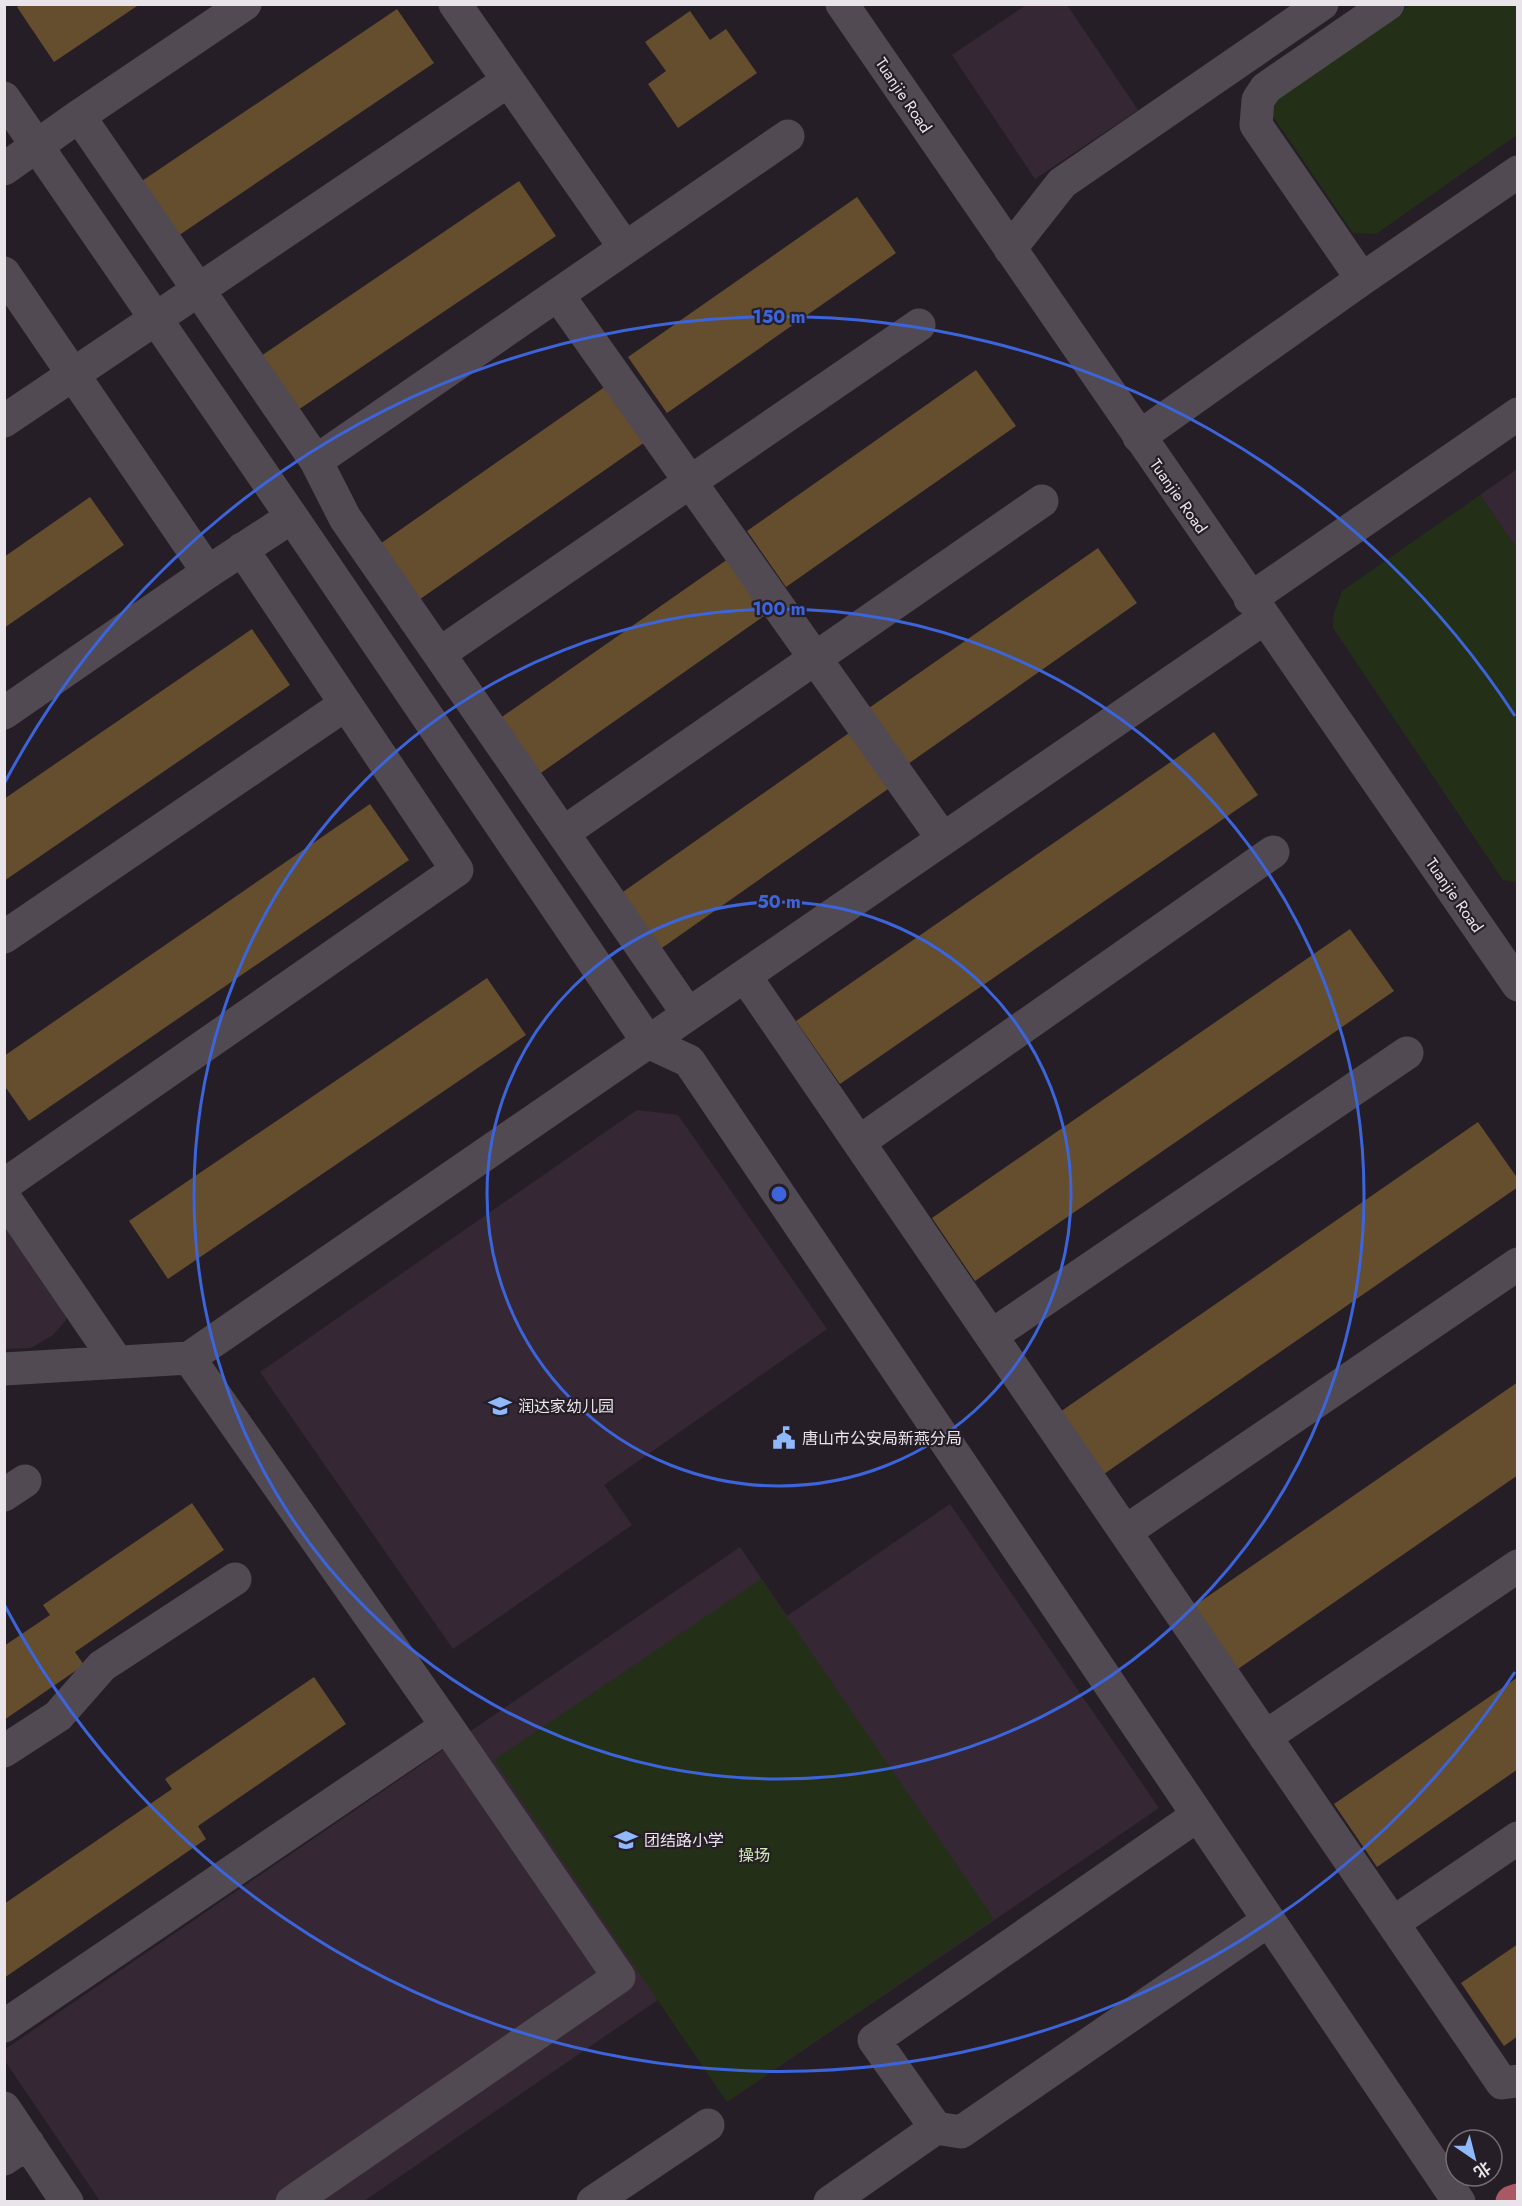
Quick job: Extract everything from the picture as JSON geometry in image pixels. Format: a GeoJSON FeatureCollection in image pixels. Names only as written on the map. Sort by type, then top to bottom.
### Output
{"type":"FeatureCollection","features":[{"type":"Feature","properties":{"kind":"main road"},"geometry":{"type":"LineString","coordinates":[[1512,2202],[1518,2200]]}},
{"type":"Feature","properties":{"kind":"street"},"geometry":{"type":"LineString","coordinates":[[4,169],[245,4]]}},
{"type":"Feature","properties":{"kind":"street"},"geometry":{"type":"LineString","coordinates":[[455,4],[625,248]]}},
{"type":"Feature","properties":{"kind":"street","name":"Tuanjie Road"},"geometry":{"type":"LineString","coordinates":[[842,4],[1518,985]]}},
{"type":"Feature","properties":{"kind":"street"},"geometry":{"type":"LineString","coordinates":[[1010,249],[1062,183],[1322,4]]}},
{"type":"Feature","properties":{"kind":"street"},"geometry":{"type":"LineString","coordinates":[[1362,279],[1256,125],[1258,100],[1266,88],[1388,4]]}},
{"type":"Feature","properties":{"kind":"street"},"geometry":{"type":"LineString","coordinates":[[4,421],[508,81]]}},
{"type":"Feature","properties":{"kind":"street"},"geometry":{"type":"LineString","coordinates":[[4,98],[648,1042],[689,1061],[1459,2202]]}},
{"type":"Feature","properties":{"kind":"street"},"geometry":{"type":"LineString","coordinates":[[79,116],[316,461],[345,518],[688,1014]]}},
{"type":"Feature","properties":{"kind":"street"},"geometry":{"type":"LineString","coordinates":[[316,461],[788,136]]}},
{"type":"Feature","properties":{"kind":"street"},"geometry":{"type":"LineString","coordinates":[[1139,437],[1518,172]]}},
{"type":"Feature","properties":{"kind":"street"},"geometry":{"type":"LineString","coordinates":[[4,273],[208,572]]}},
{"type":"Feature","properties":{"kind":"street"},"geometry":{"type":"LineString","coordinates":[[558,295],[943,839]]}},
{"type":"Feature","properties":{"kind":"street"},"geometry":{"type":"LineString","coordinates":[[439,654],[919,325]]}},
{"type":"Feature","properties":{"kind":"street"},"geometry":{"type":"LineString","coordinates":[[4,1369],[189,1358],[943,839],[1518,414]]}},
{"type":"Feature","properties":{"kind":"street"},"geometry":{"type":"LineString","coordinates":[[563,833],[1042,501]]}},
{"type":"Feature","properties":{"kind":"street"},"geometry":{"type":"LineString","coordinates":[[4,713],[292,517]]}},
{"type":"Feature","properties":{"kind":"street"},"geometry":{"type":"LineString","coordinates":[[4,1185],[457,870],[242,549]]}},
{"type":"Feature","properties":{"kind":"street"},"geometry":{"type":"LineString","coordinates":[[4,937],[346,704]]}},
{"type":"Feature","properties":{"kind":"street"},"geometry":{"type":"LineString","coordinates":[[859,1142],[1273,852]]}},
{"type":"Feature","properties":{"kind":"street"},"geometry":{"type":"LineString","coordinates":[[745,976],[1502,2083],[1518,2081]]}},
{"type":"Feature","properties":{"kind":"street"},"geometry":{"type":"LineString","coordinates":[[991,1336],[1407,1053]]}},
{"type":"Feature","properties":{"kind":"street"},"geometry":{"type":"LineString","coordinates":[[4,1197],[117,1362]]}},
{"type":"Feature","properties":{"kind":"street"},"geometry":{"type":"LineString","coordinates":[[1125,1532],[1518,1264]]}},
{"type":"Feature","properties":{"kind":"street"},"geometry":{"type":"LineString","coordinates":[[189,1358],[447,1726],[619,1977],[291,2202]]}},
{"type":"Feature","properties":{"kind":"street"},"geometry":{"type":"LineString","coordinates":[[1265,1737],[1518,1566]]}},
{"type":"Feature","properties":{"kind":"street"},"geometry":{"type":"LineString","coordinates":[[4,1751],[58,1716],[102,1666],[235,1579]]}},
{"type":"Feature","properties":{"kind":"street"},"geometry":{"type":"LineString","coordinates":[[4,2026],[447,1726]]}},
{"type":"Feature","properties":{"kind":"street"},"geometry":{"type":"LineString","coordinates":[[936,2128],[874,2040],[1198,1815]]}},
{"type":"Feature","properties":{"kind":"street"},"geometry":{"type":"LineString","coordinates":[[1393,1923],[1518,1839]]}},
{"type":"Feature","properties":{"kind":"street"},"geometry":{"type":"LineString","coordinates":[[830,2202],[936,2128],[961,2132],[1269,1920]]}},
{"type":"Feature","properties":{"kind":"street"},"geometry":{"type":"LineString","coordinates":[[4,2108],[16,2151],[67,2202]]}},
{"type":"Feature","properties":{"kind":"street"},"geometry":{"type":"LineString","coordinates":[[593,2202],[708,2125]]}},
{"type":"Feature","properties":{"kind":"shaded area"},"geometry":{"type":"Polygon","coordinates":[[[1026,5],[1067,5],[1138,110],[1035,179],[952,55],[1026,5]]]}},
{"type":"Feature","properties":{"kind":"shaded area"},"geometry":{"type":"Polygon","coordinates":[[[1517,469],[1517,549],[1480,495],[1517,469]]]}},
{"type":"Feature","properties":{"kind":"shaded area","name":"润达家幼儿园"},"geometry":{"type":"Polygon","coordinates":[[[637,1110],[678,1115],[827,1329],[604,1485],[632,1525],[453,1649],[260,1372],[637,1110]]]}},
{"type":"Feature","properties":{"kind":"shaded area"},"geometry":{"type":"Polygon","coordinates":[[[4,1214],[67,1307],[66,1320],[53,1335],[31,1348],[5,1349],[4,1214]]]}},
{"type":"Feature","properties":{"kind":"shaded area","name":"团结路小学"},"geometry":{"type":"Polygon","coordinates":[[[950,1504],[1159,1808],[727,2102],[658,2000],[364,2201],[100,2201],[5,2061],[4,2050],[740,1547],[787,1616],[950,1504]]]}},
{"type":"Feature","properties":{"kind":"green space"},"geometry":{"type":"Polygon","coordinates":[[[1410,5],[1517,5],[1517,135],[1376,234],[1353,233],[1272,115],[1278,95],[1410,5]]]}},
{"type":"Feature","properties":{"kind":"green space"},"geometry":{"type":"Polygon","coordinates":[[[1480,495],[1517,549],[1517,882],[1503,880],[1333,628],[1334,613],[1342,591],[1480,495]]]}},
{"type":"Feature","properties":{"kind":"green space","name":"操场"},"geometry":{"type":"Polygon","coordinates":[[[761,1579],[994,1919],[727,2102],[494,1760],[761,1579]]]}},
{"type":"Feature","properties":{"kind":"building"},"geometry":{"type":"Polygon","coordinates":[[[22,4],[140,4],[54,62],[17,7],[22,4]]]}},
{"type":"Feature","properties":{"kind":"building"},"geometry":{"type":"Polygon","coordinates":[[[397,9],[434,63],[172,240],[136,185],[397,9]]]}},
{"type":"Feature","properties":{"kind":"building"},"geometry":{"type":"Polygon","coordinates":[[[690,11],[710,40],[726,29],[757,73],[678,128],[648,84],[666,71],[645,42],[690,11]]]}},
{"type":"Feature","properties":{"kind":"building"},"geometry":{"type":"Polygon","coordinates":[[[519,181],[556,236],[295,412],[258,358],[519,181]]]}},
{"type":"Feature","properties":{"kind":"building"},"geometry":{"type":"Polygon","coordinates":[[[857,197],[896,253],[667,413],[628,357],[857,197]]]}},
{"type":"Feature","properties":{"kind":"building"},"geometry":{"type":"Polygon","coordinates":[[[976,370],[1016,426],[786,587],[747,531],[976,370]]]}},
{"type":"Feature","properties":{"kind":"building"},"geometry":{"type":"Polygon","coordinates":[[[606,386],[645,442],[416,602],[377,546],[606,386]]]}},
{"type":"Feature","properties":{"kind":"building"},"geometry":{"type":"Polygon","coordinates":[[[90,497],[124,545],[4,628],[4,557],[90,497]]]}},
{"type":"Feature","properties":{"kind":"building"},"geometry":{"type":"Polygon","coordinates":[[[1098,548],[1137,603],[908,764],[869,708],[1098,548]]]}},
{"type":"Feature","properties":{"kind":"building"},"geometry":{"type":"Polygon","coordinates":[[[728,559],[767,614],[538,775],[499,719],[728,559]]]}},
{"type":"Feature","properties":{"kind":"building"},"geometry":{"type":"Polygon","coordinates":[[[252,629],[290,685],[4,881],[4,799],[252,629]]]}},
{"type":"Feature","properties":{"kind":"building"},"geometry":{"type":"Polygon","coordinates":[[[1214,732],[1258,795],[840,1084],[796,1021],[1214,732]]]}},
{"type":"Feature","properties":{"kind":"building"},"geometry":{"type":"Polygon","coordinates":[[[849,733],[888,789],[659,950],[620,894],[849,733]]]}},
{"type":"Feature","properties":{"kind":"building"},"geometry":{"type":"Polygon","coordinates":[[[370,804],[409,860],[29,1121],[4,1085],[4,1056],[370,804]]]}},
{"type":"Feature","properties":{"kind":"building"},"geometry":{"type":"Polygon","coordinates":[[[1350,929],[1394,991],[975,1281],[932,1218],[1350,929]]]}},
{"type":"Feature","properties":{"kind":"building"},"geometry":{"type":"Polygon","coordinates":[[[487,978],[526,1035],[168,1279],[129,1221],[487,978]]]}},
{"type":"Feature","properties":{"kind":"building"},"geometry":{"type":"Polygon","coordinates":[[[1478,1122],[1518,1179],[1518,1187],[1104,1474],[1060,1412],[1478,1122]]]}},
{"type":"Feature","properties":{"kind":"building"},"geometry":{"type":"Polygon","coordinates":[[[1518,1382],[1518,1475],[1238,1669],[1194,1606],[1518,1382]]]}},
{"type":"Feature","properties":{"kind":"building"},"geometry":{"type":"Polygon","coordinates":[[[192,1503],[224,1550],[75,1652],[84,1665],[4,1720],[4,1646],[50,1615],[43,1605],[192,1503]]]}},
{"type":"Feature","properties":{"kind":"building"},"geometry":{"type":"Polygon","coordinates":[[[314,1677],[346,1724],[198,1826],[206,1839],[4,1978],[4,1904],[172,1789],[165,1779],[314,1677]]]}},
{"type":"Feature","properties":{"kind":"building"},"geometry":{"type":"Polygon","coordinates":[[[1518,1677],[1518,1769],[1377,1867],[1334,1804],[1518,1677]]]}},
{"type":"Feature","properties":{"kind":"building"},"geometry":{"type":"Polygon","coordinates":[[[1518,1944],[1518,2036],[1504,2046],[1461,1983],[1518,1944]]]}},
{"type":"Feature","properties":{"kind":"place","name":"润达家幼儿园"},"geometry":{"type":"Point","coordinates":[500,1406]}},
{"type":"Feature","properties":{"kind":"place","name":"唐山市公安局新燕分局"},"geometry":{"type":"Point","coordinates":[784,1438]}},
{"type":"Feature","properties":{"kind":"place","name":"团结路小学"},"geometry":{"type":"Point","coordinates":[626,1840]}}]}
